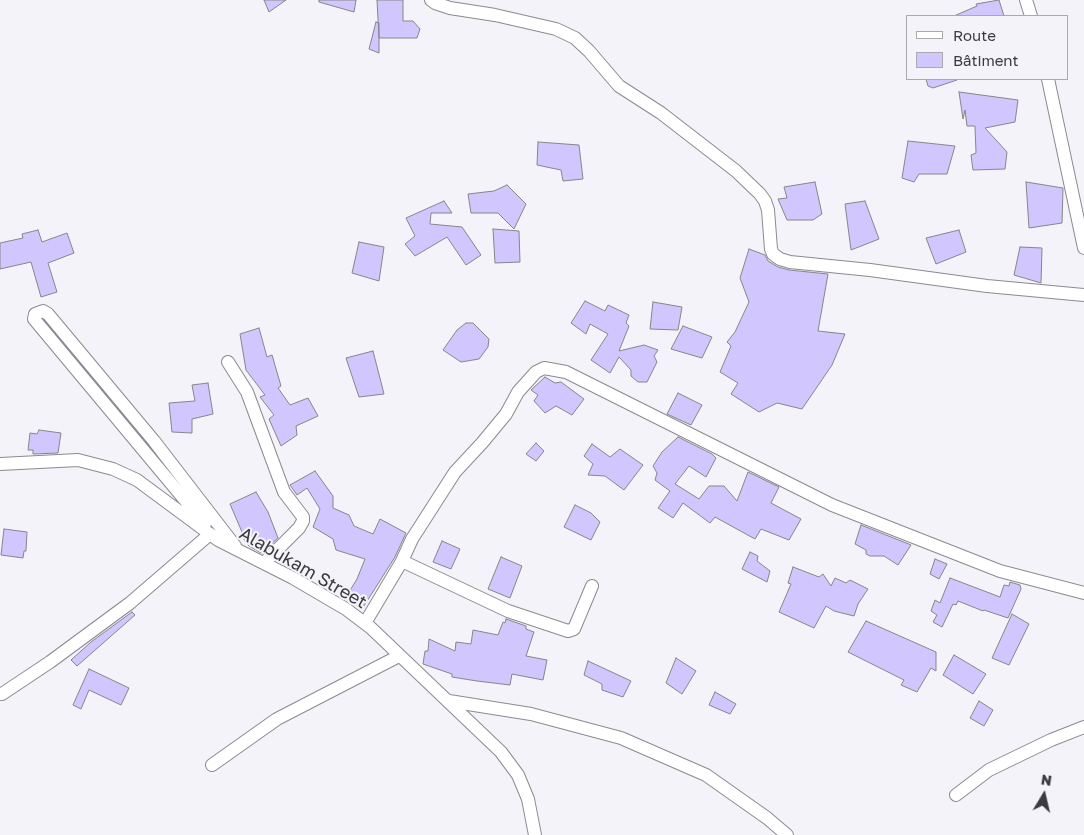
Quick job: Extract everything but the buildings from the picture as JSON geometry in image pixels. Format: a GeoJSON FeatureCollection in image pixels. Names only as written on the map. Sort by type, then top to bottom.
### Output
{"type":"FeatureCollection","features":[{"type":"Feature","properties":{"kind":"street"},"geometry":{"type":"LineString","coordinates":[[431,0],[450,8],[494,15],[556,29],[575,38],[589,51],[619,86],[661,113],[736,171],[760,194],[768,210],[771,249],[773,254],[780,259],[790,262],[870,270],[987,286],[1084,295]]}},
{"type":"Feature","properties":{"kind":"street"},"geometry":{"type":"LineString","coordinates":[[1026,0],[1031,15]]}},
{"type":"Feature","properties":{"kind":"street"},"geometry":{"type":"LineString","coordinates":[[1048,80],[1084,248]]}},
{"type":"Feature","properties":{"kind":"street"},"geometry":{"type":"LineString","coordinates":[[2,694],[50,662],[214,537],[34,320],[35,314],[43,311],[48,314],[154,441],[238,550]]}},
{"type":"Feature","properties":{"kind":"street"},"geometry":{"type":"LineString","coordinates":[[228,362],[247,392],[284,492],[303,517],[300,528],[264,563]]}},
{"type":"Feature","properties":{"kind":"street"},"geometry":{"type":"LineString","coordinates":[[365,623],[402,561],[412,539],[455,472],[506,414],[518,392],[536,372],[544,368],[566,372],[596,386],[832,505],[1000,571],[1084,593]]}},
{"type":"Feature","properties":{"kind":"street","name":"Alabukam Street"},"geometry":{"type":"LineString","coordinates":[[0,464],[78,460],[113,469],[137,480],[214,537],[346,609],[365,623],[501,752],[518,776],[528,800],[535,835]]}},
{"type":"Feature","properties":{"kind":"street"},"geometry":{"type":"LineString","coordinates":[[402,561],[508,611],[568,631],[574,629],[592,586]]}},
{"type":"Feature","properties":{"kind":"street"},"geometry":{"type":"LineString","coordinates":[[212,765],[277,719],[399,656]]}},
{"type":"Feature","properties":{"kind":"street"},"geometry":{"type":"LineString","coordinates":[[448,701],[531,714],[622,738],[706,775],[767,818],[787,835]]}},
{"type":"Feature","properties":{"kind":"street"},"geometry":{"type":"LineString","coordinates":[[956,795],[989,770],[1051,740],[1084,727]]}}]}
